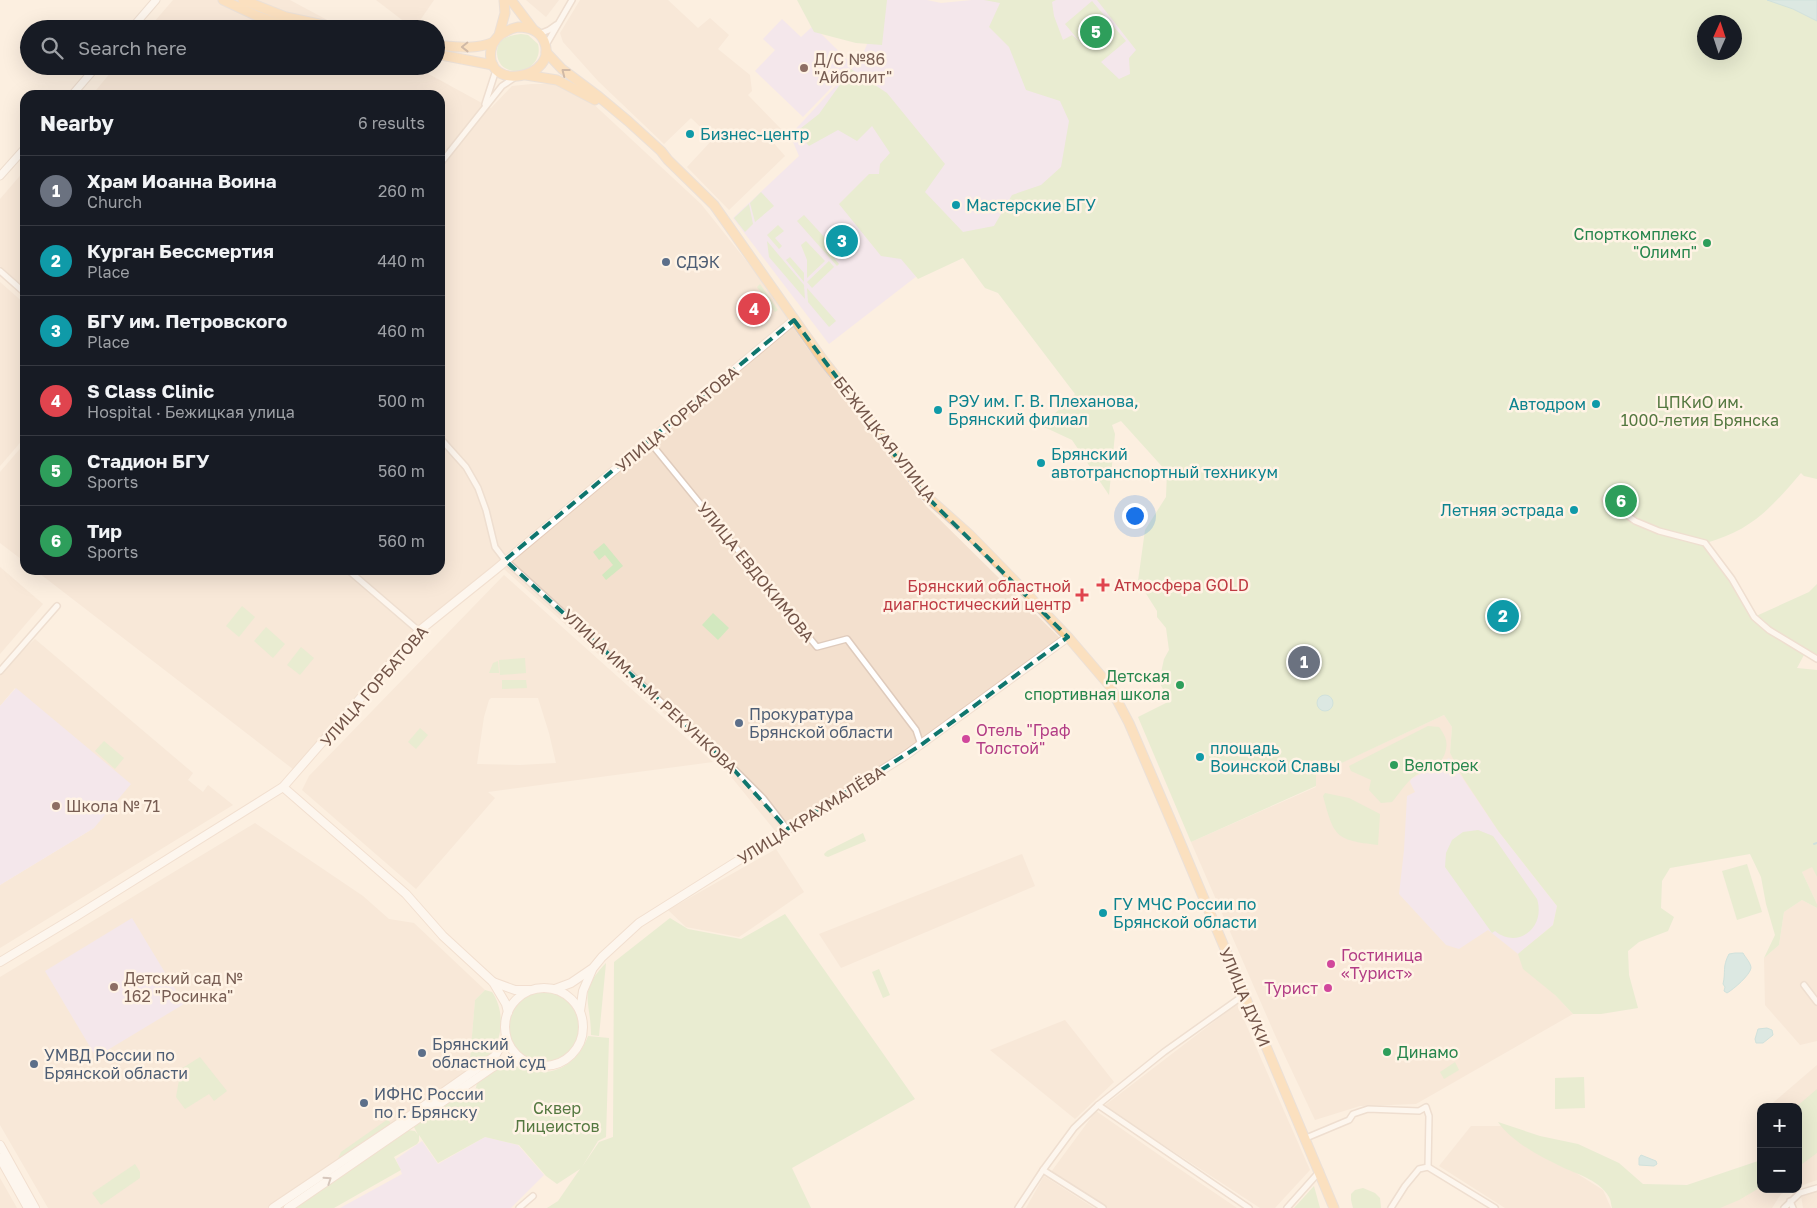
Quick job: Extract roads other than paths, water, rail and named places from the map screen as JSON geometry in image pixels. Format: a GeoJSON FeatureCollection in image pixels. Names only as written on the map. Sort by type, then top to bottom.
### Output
{"type":"FeatureCollection","features":[{"type":"Feature","properties":{"kind":"main road"},"geometry":{"type":"LineString","coordinates":[[223,0],[269,20]]}},
{"type":"Feature","properties":{"kind":"main road"},"geometry":{"type":"LineString","coordinates":[[243,0],[286,17],[300,20]]}},
{"type":"Feature","properties":{"kind":"main road"},"geometry":{"type":"LineString","coordinates":[[494,68],[491,50],[505,13],[504,0]]}},
{"type":"Feature","properties":{"kind":"main road"},"geometry":{"type":"LineString","coordinates":[[511,0],[536,31],[546,49],[562,69],[628,121],[661,151],[668,160]]}},
{"type":"Feature","properties":{"kind":"main road"},"geometry":{"type":"LineString","coordinates":[[445,46],[478,47],[497,38],[506,31],[518,27],[536,31]]}},
{"type":"Feature","properties":{"kind":"main road"},"geometry":{"type":"LineString","coordinates":[[526,75],[539,66],[544,59],[546,49]]}},
{"type":"Feature","properties":{"kind":"main road"},"geometry":{"type":"LineString","coordinates":[[445,56],[494,68],[505,75],[515,77],[526,75],[557,80],[595,100],[658,154],[668,160]]}},
{"type":"Feature","properties":{"kind":"main road","name":"БЕЖИЦКАЯ УЛИЦА"},"geometry":{"type":"LineString","coordinates":[[668,160],[714,205],[794,320],[924,494],[969,534],[1068,637],[1109,685],[1129,723],[1155,785]]}},
{"type":"Feature","properties":{"kind":"main road","name":"УЛИЦА ГОРБАТОВА"},"geometry":{"type":"LineString","coordinates":[[0,962],[283,787],[419,630],[649,442],[794,320]]}},
{"type":"Feature","properties":{"kind":"main road","name":"УЛИЦА КРАХМАЛЁВА"},"geometry":{"type":"LineString","coordinates":[[493,982],[515,990],[555,989],[571,983],[593,968],[602,957],[639,923],[921,745],[1068,637]]}},
{"type":"Feature","properties":{"kind":"main road","name":"УЛИЦА ДУКИ"},"geometry":{"type":"LineString","coordinates":[[1155,785],[1334,1208]]}},
{"type":"Feature","properties":{"kind":"main road"},"geometry":{"type":"LineString","coordinates":[[283,787],[406,894],[443,936],[493,982],[506,1004],[508,1012]]}},
{"type":"Feature","properties":{"kind":"main road"},"geometry":{"type":"LineString","coordinates":[[273,1208],[497,1060],[529,1062],[546,1066],[564,1060],[571,1055],[583,1031],[580,1012],[583,991],[593,968]]}},
{"type":"Feature","properties":{"kind":"main road"},"geometry":{"type":"LineString","coordinates":[[555,989],[570,997],[580,1012]]}},
{"type":"Feature","properties":{"kind":"main road"},"geometry":{"type":"LineString","coordinates":[[529,990],[519,996],[508,1012],[505,1024],[506,1036],[512,1050],[529,1062]]}},
{"type":"Feature","properties":{"kind":"main road"},"geometry":{"type":"LineString","coordinates":[[288,1208],[497,1060],[506,1036]]}},
{"type":"Feature","properties":{"kind":"main road"},"geometry":{"type":"LineString","coordinates":[[0,1145],[35,1208]]}},
{"type":"Feature","properties":{"kind":"main road"},"geometry":{"type":"LineString","coordinates":[[0,1158],[28,1208]]}},
{"type":"Feature","properties":{"kind":"street"},"geometry":{"type":"LineString","coordinates":[[139,20],[156,0]]}},
{"type":"Feature","properties":{"kind":"street"},"geometry":{"type":"LineString","coordinates":[[546,49],[556,25],[572,0]]}},
{"type":"Feature","properties":{"kind":"street"},"geometry":{"type":"LineString","coordinates":[[536,31],[549,30],[556,25]]}},
{"type":"Feature","properties":{"kind":"street"},"geometry":{"type":"LineString","coordinates":[[482,111],[494,68]]}},
{"type":"Feature","properties":{"kind":"street"},"geometry":{"type":"LineString","coordinates":[[76,90],[90,75]]}},
{"type":"Feature","properties":{"kind":"street"},"geometry":{"type":"LineString","coordinates":[[445,158],[502,86],[515,77]]}},
{"type":"Feature","properties":{"kind":"street"},"geometry":{"type":"LineString","coordinates":[[0,176],[20,154]]}},
{"type":"Feature","properties":{"kind":"street"},"geometry":{"type":"LineString","coordinates":[[0,271],[20,289]]}},
{"type":"Feature","properties":{"kind":"street","name":"УЛИЦА ЕВДОКИМОВА"},"geometry":{"type":"LineString","coordinates":[[649,442],[817,647],[847,639],[916,730],[921,745]]}},
{"type":"Feature","properties":{"kind":"street","name":"УЛИЦА ИМ. А.М. РЕКУНКОВА"},"geometry":{"type":"LineString","coordinates":[[445,443],[460,459],[478,488],[486,510],[495,547],[505,560],[736,771],[763,798],[787,829]]}},
{"type":"Feature","properties":{"kind":"street"},"geometry":{"type":"LineString","coordinates":[[1605,499],[1636,521],[1658,531],[1705,543],[1732,579],[1754,617],[1769,630],[1817,659]]}},
{"type":"Feature","properties":{"kind":"street"},"geometry":{"type":"LineString","coordinates":[[354,575],[419,630]]}},
{"type":"Feature","properties":{"kind":"street"},"geometry":{"type":"LineString","coordinates":[[0,671],[57,606]]}},
{"type":"Feature","properties":{"kind":"street"},"geometry":{"type":"LineString","coordinates":[[1804,985],[1817,1002]]}},
{"type":"Feature","properties":{"kind":"street"},"geometry":{"type":"LineString","coordinates":[[1018,1208],[1074,1128],[1098,1105],[1164,1052],[1244,995]]}},
{"type":"Feature","properties":{"kind":"street"},"geometry":{"type":"LineString","coordinates":[[1098,1105],[1249,1208]]}},
{"type":"Feature","properties":{"kind":"street"},"geometry":{"type":"LineString","coordinates":[[1306,1138],[1349,1120],[1353,1114],[1368,1109],[1418,1111],[1426,1107],[1428,1116],[1428,1167]]}},
{"type":"Feature","properties":{"kind":"street"},"geometry":{"type":"LineString","coordinates":[[1391,1208],[1404,1186],[1419,1168],[1428,1167],[1495,1208]]}},
{"type":"Feature","properties":{"kind":"street"},"geometry":{"type":"LineString","coordinates":[[1043,1170],[1103,1208]]}},
{"type":"Feature","properties":{"kind":"street"},"geometry":{"type":"LineString","coordinates":[[1288,1208],[1320,1172]]}},
{"type":"Feature","properties":{"kind":"street"},"geometry":{"type":"LineString","coordinates":[[1784,1208],[1800,1193],[1817,1188]]}},
{"type":"Feature","properties":{"kind":"street"},"geometry":{"type":"LineString","coordinates":[[519,1208],[532,1196]]}},
{"type":"Feature","properties":{"kind":"street"},"geometry":{"type":"LineString","coordinates":[[1790,1201],[1793,1208]]}},
{"type":"Feature","properties":{"kind":"water"},"geometry":{"type":"Polygon","coordinates":[[[1767,0],[1817,0],[1817,21],[1793,9],[1767,0]]]}},
{"type":"Feature","properties":{"kind":"water"},"geometry":{"type":"Polygon","coordinates":[[[1322,695],[1328,695],[1333,700],[1331,709],[1322,711],[1317,706],[1317,700],[1322,695]]]}},
{"type":"Feature","properties":{"kind":"water"},"geometry":{"type":"Polygon","coordinates":[[[1743,953],[1751,968],[1745,978],[1727,993],[1724,991],[1725,987],[1723,984],[1725,966],[1729,954],[1743,953]]]}},
{"type":"Feature","properties":{"kind":"water"},"geometry":{"type":"Polygon","coordinates":[[[1767,1028],[1772,1030],[1773,1035],[1763,1043],[1756,1043],[1755,1039],[1758,1029],[1767,1028]]]}},
{"type":"Feature","properties":{"kind":"water"},"geometry":{"type":"Polygon","coordinates":[[[1641,1155],[1656,1161],[1657,1164],[1654,1166],[1639,1165],[1641,1155]]]}},
{"type":"Feature","properties":{"kind":"place","name":"Стадион БГУ"},"geometry":{"type":"Point","coordinates":[1096,32]}},
{"type":"Feature","properties":{"kind":"place","name":"Д/С №86 \"Айболит\""},"geometry":{"type":"Point","coordinates":[804,68]}},
{"type":"Feature","properties":{"kind":"place","name":"Бизнес-центр"},"geometry":{"type":"Point","coordinates":[690,134]}},
{"type":"Feature","properties":{"kind":"place","name":"Мастерские БГУ"},"geometry":{"type":"Point","coordinates":[956,205]}},
{"type":"Feature","properties":{"kind":"place","name":"БГУ им. Петровского"},"geometry":{"type":"Point","coordinates":[842,241]}},
{"type":"Feature","properties":{"kind":"place","name":"Спорткомплекс \"Олимп\""},"geometry":{"type":"Point","coordinates":[1707,243]}},
{"type":"Feature","properties":{"kind":"place","name":"СДЭК"},"geometry":{"type":"Point","coordinates":[666,262]}},
{"type":"Feature","properties":{"kind":"place","name":"S Class Clinic"},"geometry":{"type":"Point","coordinates":[754,309]}},
{"type":"Feature","properties":{"kind":"place","name":"Автодром"},"geometry":{"type":"Point","coordinates":[1596,404]}},
{"type":"Feature","properties":{"kind":"place","name":"РЭУ им. Г. В. Плеханова, Брянский филиал"},"geometry":{"type":"Point","coordinates":[938,410]}},
{"type":"Feature","properties":{"kind":"place","name":"Брянский автотранспортный техникум"},"geometry":{"type":"Point","coordinates":[1041,463]}},
{"type":"Feature","properties":{"kind":"place","name":"Тир"},"geometry":{"type":"Point","coordinates":[1621,501]}},
{"type":"Feature","properties":{"kind":"place","name":"Летняя эстрада"},"geometry":{"type":"Point","coordinates":[1574,510]}},
{"type":"Feature","properties":{"kind":"place","name":"Атмосфера GOLD"},"geometry":{"type":"Point","coordinates":[1103,585]}},
{"type":"Feature","properties":{"kind":"place","name":"Брянский областной диагностический центр"},"geometry":{"type":"Point","coordinates":[1082,595]}},
{"type":"Feature","properties":{"kind":"place","name":"Курган Бессмертия"},"geometry":{"type":"Point","coordinates":[1503,616]}},
{"type":"Feature","properties":{"kind":"place","name":"Храм Иоанна Воина"},"geometry":{"type":"Point","coordinates":[1304,662]}},
{"type":"Feature","properties":{"kind":"place","name":"Детская спортивная школа"},"geometry":{"type":"Point","coordinates":[1180,685]}},
{"type":"Feature","properties":{"kind":"place","name":"Прокуратура Брянской области"},"geometry":{"type":"Point","coordinates":[739,723]}},
{"type":"Feature","properties":{"kind":"place","name":"Отель \"Граф Толстой\""},"geometry":{"type":"Point","coordinates":[966,739]}},
{"type":"Feature","properties":{"kind":"place","name":"площадь Воинской Славы"},"geometry":{"type":"Point","coordinates":[1200,757]}},
{"type":"Feature","properties":{"kind":"place","name":"Велотрек"},"geometry":{"type":"Point","coordinates":[1394,765]}},
{"type":"Feature","properties":{"kind":"place","name":"Школа № 71"},"geometry":{"type":"Point","coordinates":[56,806]}},
{"type":"Feature","properties":{"kind":"place","name":"ГУ МЧС России по Брянской области"},"geometry":{"type":"Point","coordinates":[1103,913]}},
{"type":"Feature","properties":{"kind":"place","name":"Гостиница «Турист»"},"geometry":{"type":"Point","coordinates":[1331,964]}},
{"type":"Feature","properties":{"kind":"place","name":"Детский сад № 162 \"Росинка\""},"geometry":{"type":"Point","coordinates":[114,987]}},
{"type":"Feature","properties":{"kind":"place","name":"Турист"},"geometry":{"type":"Point","coordinates":[1328,988]}},
{"type":"Feature","properties":{"kind":"place","name":"Динамо"},"geometry":{"type":"Point","coordinates":[1387,1052]}},
{"type":"Feature","properties":{"kind":"place","name":"Брянский областной суд"},"geometry":{"type":"Point","coordinates":[422,1053]}},
{"type":"Feature","properties":{"kind":"place","name":"УМВД России по Брянской области"},"geometry":{"type":"Point","coordinates":[34,1064]}},
{"type":"Feature","properties":{"kind":"place","name":"ИФНС России по г. Брянску"},"geometry":{"type":"Point","coordinates":[364,1103]}},
{"type":"Feature","properties":{"kind":"park label","name":"ЦПКиО им. 1000-летия Брянска"},"geometry":{"type":"Point","coordinates":[1700,411]}},
{"type":"Feature","properties":{"kind":"park label","name":"Сквер Лицеистов"},"geometry":{"type":"Point","coordinates":[557,1117]}}]}
